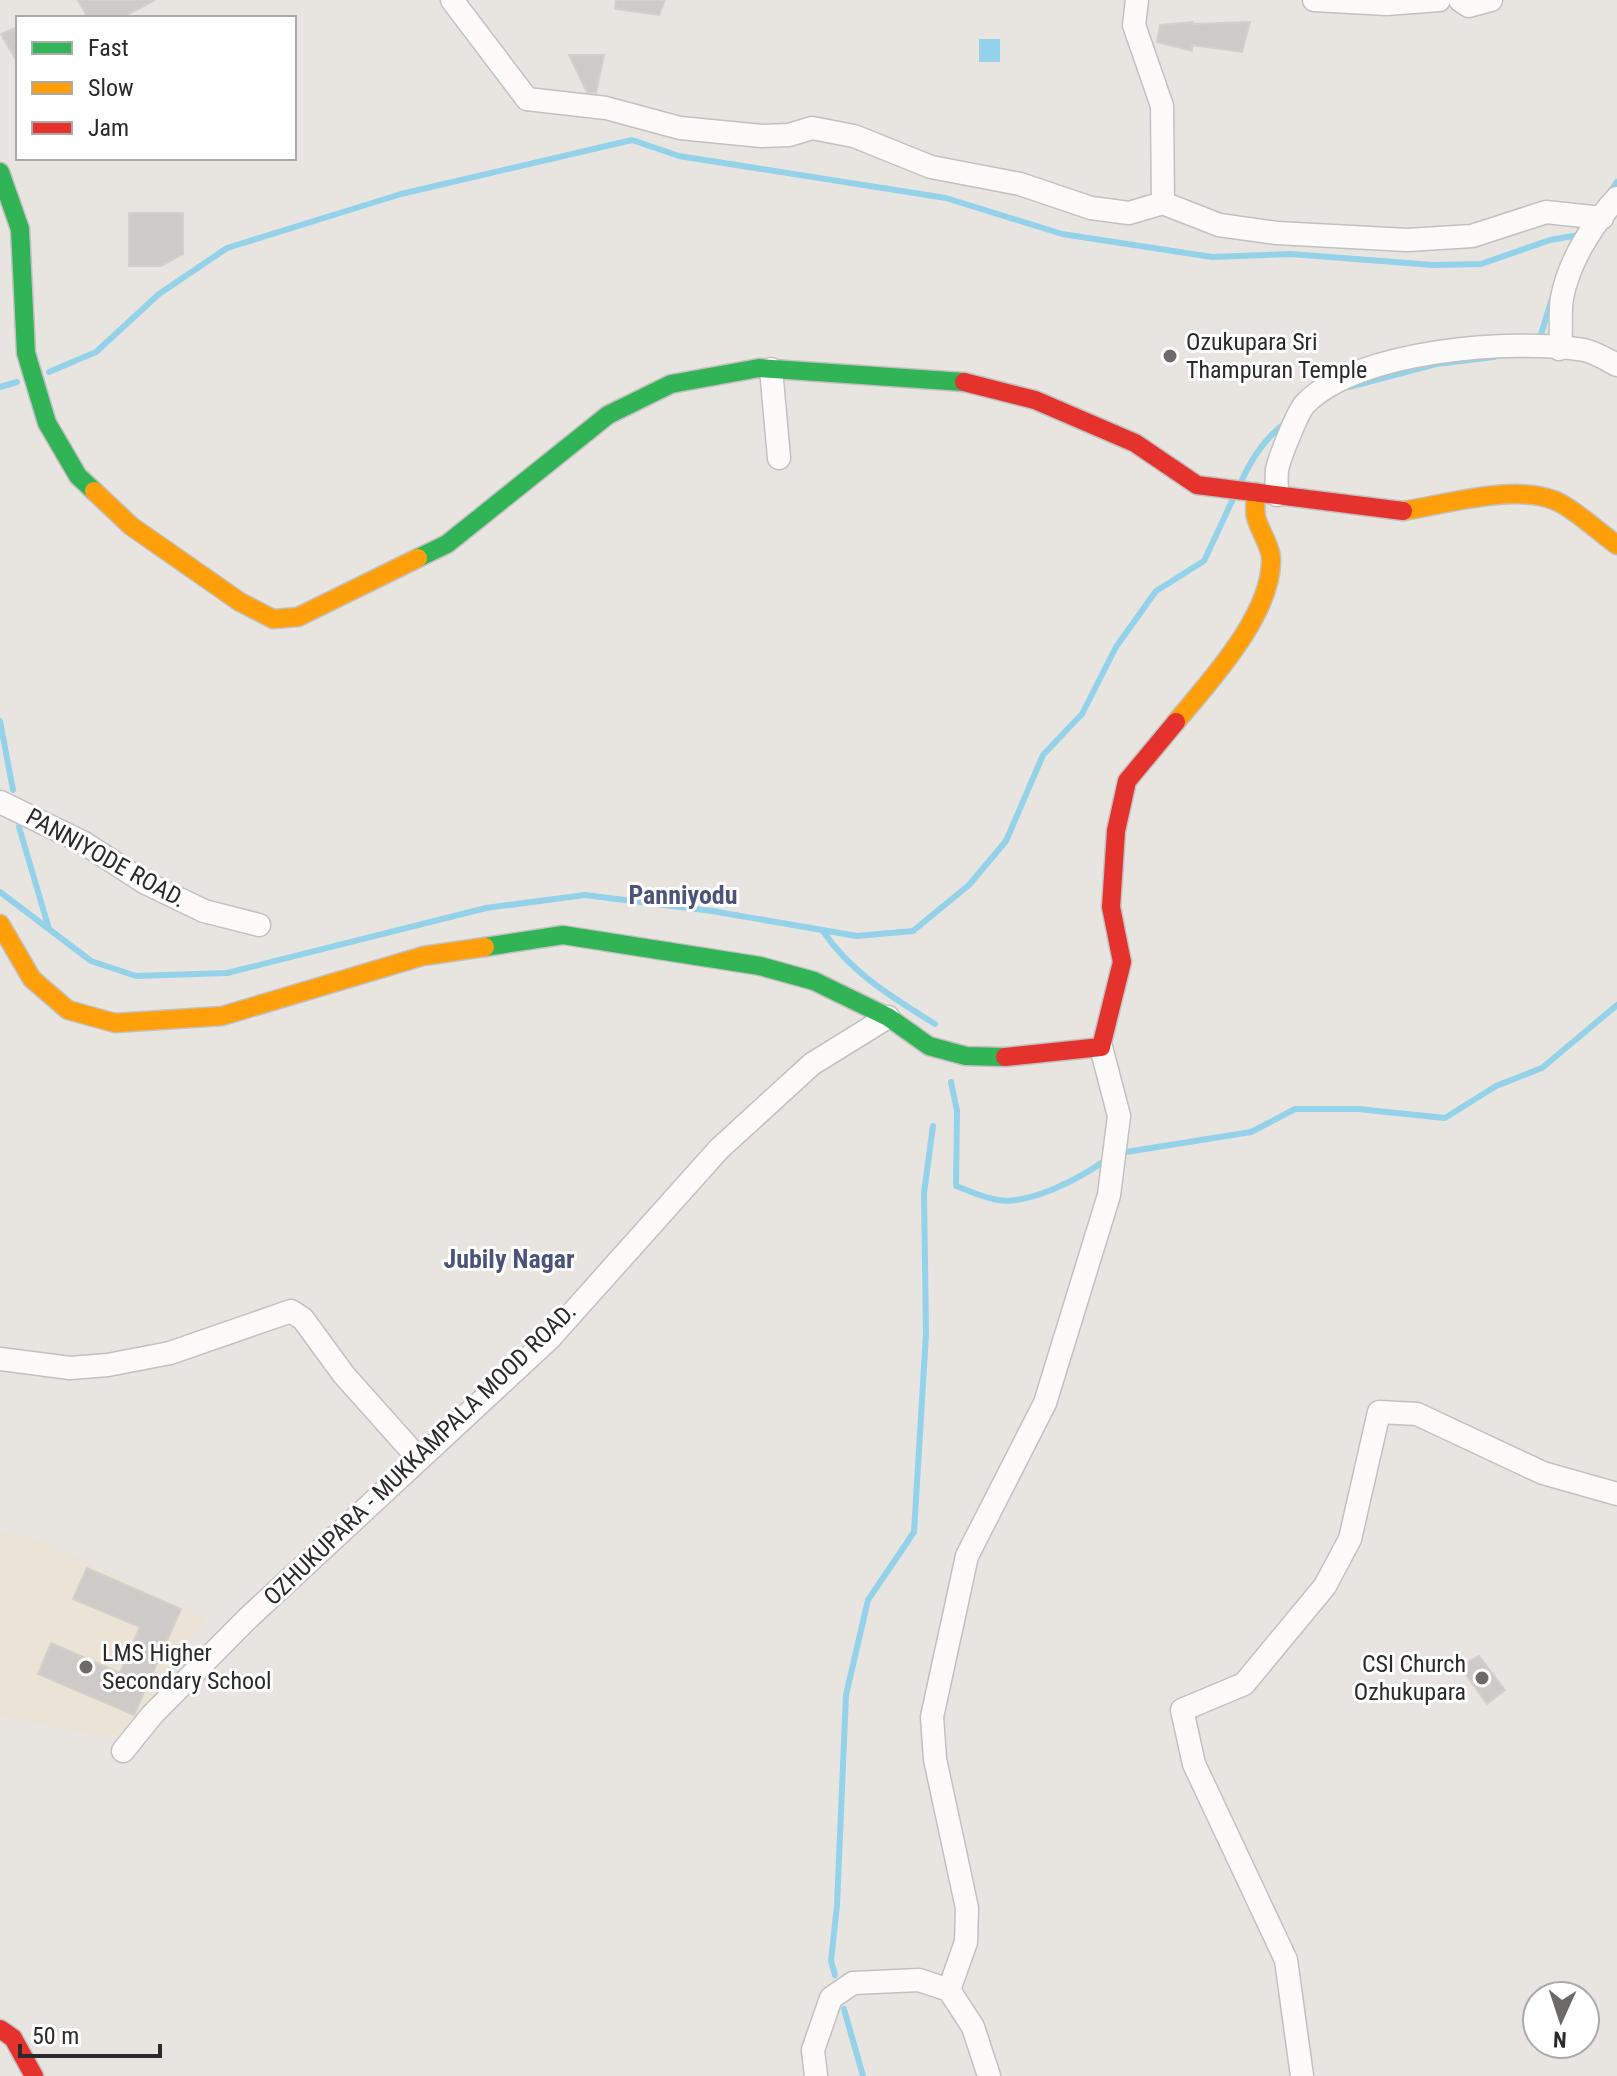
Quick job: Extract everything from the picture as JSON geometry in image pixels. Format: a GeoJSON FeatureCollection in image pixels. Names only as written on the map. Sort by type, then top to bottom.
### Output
{"type":"FeatureCollection","features":[{"type":"Feature","properties":{"kind":"main road"},"geometry":{"type":"LineString","coordinates":[[0,172],[20,229],[26,353],[47,423],[78,476],[131,526],[240,602],[273,619],[298,617],[447,544],[608,415],[671,384],[771,369],[972,383],[1035,400],[1135,443],[1197,485],[1403,511],[1514,493],[1540,496],[1561,503],[1617,545]]}},
{"type":"Feature","properties":{"kind":"main road"},"geometry":{"type":"LineString","coordinates":[[0,924],[32,979],[68,1010],[115,1023],[222,1016],[423,956],[563,935],[760,966],[814,981],[888,1017],[929,1046],[966,1056],[1027,1057],[1101,1047],[1122,962],[1111,907],[1116,831],[1127,781],[1216,674],[1254,616],[1266,587],[1271,556],[1255,515],[1260,493]]}},
{"type":"Feature","properties":{"kind":"main road"},"geometry":{"type":"LineString","coordinates":[[0,2029],[13,2038],[34,2076]]}},
{"type":"Feature","properties":{"kind":"street"},"geometry":{"type":"LineString","coordinates":[[452,0],[527,99],[606,108],[680,128],[762,136],[789,135],[812,128],[854,136],[931,167],[1020,184],[1067,202],[1111,213],[1129,213],[1163,203],[1232,227],[1407,240],[1472,236],[1546,212],[1602,218]]}},
{"type":"Feature","properties":{"kind":"street"},"geometry":{"type":"LineString","coordinates":[[1137,0],[1134,25],[1162,106],[1163,203]]}},
{"type":"Feature","properties":{"kind":"street"},"geometry":{"type":"LineString","coordinates":[[1314,0],[1387,4],[1439,0]]}},
{"type":"Feature","properties":{"kind":"street"},"geometry":{"type":"LineString","coordinates":[[1460,0],[1469,6],[1491,0]]}},
{"type":"Feature","properties":{"kind":"street"},"geometry":{"type":"LineString","coordinates":[[1559,349],[1562,295],[1581,248],[1617,198]]}},
{"type":"Feature","properties":{"kind":"street"},"geometry":{"type":"LineString","coordinates":[[1260,493],[1277,469],[1305,404],[1341,380],[1392,363],[1484,345],[1530,344],[1586,350],[1617,365]]}},
{"type":"Feature","properties":{"kind":"street"},"geometry":{"type":"LineString","coordinates":[[771,369],[779,458]]}},
{"type":"Feature","properties":{"kind":"street","name":"PANNIYODE ROAD."},"geometry":{"type":"LineString","coordinates":[[0,802],[84,843],[144,882],[204,911],[259,925]]}},
{"type":"Feature","properties":{"kind":"street","name":"OZHUKUPARA - MUKKAMPALA MOOD ROAD."},"geometry":{"type":"LineString","coordinates":[[123,1751],[152,1715],[247,1619],[550,1338],[719,1149],[812,1064],[888,1017]]}},
{"type":"Feature","properties":{"kind":"street"},"geometry":{"type":"LineString","coordinates":[[949,1990],[966,1942],[967,1908],[935,1759],[932,1717],[967,1556],[1045,1403],[1109,1195],[1119,1116],[1101,1047]]}},
{"type":"Feature","properties":{"kind":"street"},"geometry":{"type":"LineString","coordinates":[[0,1359],[70,1368],[108,1365],[170,1353],[291,1311],[303,1319],[344,1375],[419,1459]]}},
{"type":"Feature","properties":{"kind":"street"},"geometry":{"type":"LineString","coordinates":[[1302,2076],[1286,1960],[1194,1764],[1182,1710],[1244,1684],[1325,1586],[1350,1539],[1379,1412],[1417,1414],[1543,1473],[1617,1494]]}},
{"type":"Feature","properties":{"kind":"street"},"geometry":{"type":"LineString","coordinates":[[816,2076],[813,2050],[831,1998],[853,1983],[919,1980],[949,1990],[973,2027],[989,2076]]}},
{"type":"Feature","properties":{"kind":"shaded area","name":"LMS Higher Secondary School"},"geometry":{"type":"Polygon","coordinates":[[[0,1532],[39,1540],[205,1618],[133,1722],[113,1739],[0,1715],[0,1532]]]}},
{"type":"Feature","properties":{"kind":"water"},"geometry":{"type":"Polygon","coordinates":[[[979,39],[1000,39],[1000,62],[979,62],[979,39]]]}},
{"type":"Feature","properties":{"kind":"building"},"geometry":{"type":"Polygon","coordinates":[[[78,0],[155,0],[125,16],[87,16],[78,0]]]}},
{"type":"Feature","properties":{"kind":"building"},"geometry":{"type":"Polygon","coordinates":[[[616,0],[665,0],[659,15],[615,9],[616,0]]]}},
{"type":"Feature","properties":{"kind":"building"},"geometry":{"type":"Polygon","coordinates":[[[1250,22],[1242,52],[1192,45],[1192,51],[1157,42],[1160,25],[1250,22]]]}},
{"type":"Feature","properties":{"kind":"building"},"geometry":{"type":"Polygon","coordinates":[[[16,28],[16,60],[1,34],[16,28]]]}},
{"type":"Feature","properties":{"kind":"building"},"geometry":{"type":"Polygon","coordinates":[[[569,55],[604,55],[596,93],[587,92],[569,55]]]}},
{"type":"Feature","properties":{"kind":"building"},"geometry":{"type":"Polygon","coordinates":[[[129,213],[183,213],[183,254],[161,266],[129,266],[129,213]]]}},
{"type":"Feature","properties":{"kind":"building","name":"LMS Higher Secondary School"},"geometry":{"type":"Polygon","coordinates":[[[87,1568],[181,1609],[134,1715],[38,1674],[51,1643],[120,1673],[140,1627],[73,1599],[87,1568]]]}},
{"type":"Feature","properties":{"kind":"building","name":"CSI Church Ozhukupara"},"geometry":{"type":"Polygon","coordinates":[[[1479,1656],[1505,1690],[1487,1704],[1460,1666],[1479,1656]]]}},
{"type":"Feature","properties":{"kind":"waterway"},"geometry":{"type":"LineString","coordinates":[[49,372],[96,352],[159,294],[227,248],[401,194],[632,140],[679,156],[946,198],[1062,234],[1212,257],[1291,254],[1433,265],[1481,264],[1550,240],[1579,235]]}},
{"type":"Feature","properties":{"kind":"waterway"},"geometry":{"type":"LineString","coordinates":[[1609,194],[1617,182]]}},
{"type":"Feature","properties":{"kind":"waterway"},"geometry":{"type":"LineString","coordinates":[[1539,341],[1552,298]]}},
{"type":"Feature","properties":{"kind":"waterway"},"geometry":{"type":"LineString","coordinates":[[1349,387],[1436,364],[1494,357]]}},
{"type":"Feature","properties":{"kind":"waterway"},"geometry":{"type":"LineString","coordinates":[[0,387],[17,382]]}},
{"type":"Feature","properties":{"kind":"waterway"},"geometry":{"type":"LineString","coordinates":[[1241,482],[1260,449],[1287,422]]}},
{"type":"Feature","properties":{"kind":"waterway"},"geometry":{"type":"LineString","coordinates":[[0,892],[91,961],[136,976],[227,973],[486,908],[585,895],[712,911],[857,936],[913,931],[969,885],[1006,841],[1043,755],[1082,714],[1116,647],[1156,591],[1204,561],[1233,499]]}},
{"type":"Feature","properties":{"kind":"waterway"},"geometry":{"type":"LineString","coordinates":[[0,721],[13,790]]}},
{"type":"Feature","properties":{"kind":"waterway"},"geometry":{"type":"LineString","coordinates":[[19,827],[49,929]]}},
{"type":"Feature","properties":{"kind":"waterway"},"geometry":{"type":"LineString","coordinates":[[823,931],[859,972],[935,1024]]}},
{"type":"Feature","properties":{"kind":"waterway"},"geometry":{"type":"LineString","coordinates":[[1120,1153],[1251,1132],[1295,1109],[1358,1109],[1445,1118],[1496,1086],[1542,1068],[1617,1005]]}},
{"type":"Feature","properties":{"kind":"waterway"},"geometry":{"type":"LineString","coordinates":[[951,1082],[957,1111],[956,1186],[998,1200],[1025,1198],[1070,1182],[1107,1159]]}},
{"type":"Feature","properties":{"kind":"waterway"},"geometry":{"type":"LineString","coordinates":[[835,1975],[831,1961],[837,1905],[846,1695],[868,1600],[914,1532],[926,1334],[924,1193],[933,1126]]}},
{"type":"Feature","properties":{"kind":"waterway"},"geometry":{"type":"LineString","coordinates":[[844,2009],[863,2076]]}},
{"type":"Feature","properties":{"kind":"traffic: fast"},"geometry":{"type":"LineString","coordinates":[[0,172],[20,229],[26,353],[47,423],[78,476],[94,491]]}},
{"type":"Feature","properties":{"kind":"traffic: fast"},"geometry":{"type":"LineString","coordinates":[[418,558],[447,544],[608,415],[671,384],[759,368],[964,382]]}},
{"type":"Feature","properties":{"kind":"traffic: fast"},"geometry":{"type":"LineString","coordinates":[[485,947],[563,935],[760,966],[814,981],[888,1017],[929,1046],[966,1056],[1005,1057]]}},
{"type":"Feature","properties":{"kind":"traffic: slow"},"geometry":{"type":"LineString","coordinates":[[94,491],[131,526],[240,602],[273,619],[298,617],[418,558]]}},
{"type":"Feature","properties":{"kind":"traffic: slow"},"geometry":{"type":"LineString","coordinates":[[1176,722],[1237,646],[1262,602],[1271,558],[1256,517],[1256,492]]}},
{"type":"Feature","properties":{"kind":"traffic: slow"},"geometry":{"type":"LineString","coordinates":[[1403,511],[1484,496],[1527,494],[1546,497],[1569,508],[1617,545]]}},
{"type":"Feature","properties":{"kind":"traffic: slow"},"geometry":{"type":"LineString","coordinates":[[0,924],[32,979],[68,1010],[115,1023],[222,1016],[423,956],[485,947]]}},
{"type":"Feature","properties":{"kind":"traffic: jam"},"geometry":{"type":"LineString","coordinates":[[964,382],[1035,400],[1135,443],[1197,485],[1403,511]]}},
{"type":"Feature","properties":{"kind":"traffic: jam"},"geometry":{"type":"LineString","coordinates":[[1005,1057],[1101,1047],[1122,962],[1111,907],[1116,831],[1127,781],[1176,722]]}},
{"type":"Feature","properties":{"kind":"traffic: jam"},"geometry":{"type":"LineString","coordinates":[[0,2029],[13,2038],[34,2076]]}},
{"type":"Feature","properties":{"kind":"place","name":"Ozukupara Sri Thampuran Temple"},"geometry":{"type":"Point","coordinates":[1170,356]}},
{"type":"Feature","properties":{"kind":"place","name":"LMS Higher Secondary School"},"geometry":{"type":"Point","coordinates":[86,1667]}},
{"type":"Feature","properties":{"kind":"place","name":"CSI Church Ozhukupara"},"geometry":{"type":"Point","coordinates":[1482,1678]}},
{"type":"Feature","properties":{"kind":"district","name":"Panniyodu"},"geometry":{"type":"Point","coordinates":[683,895]}},
{"type":"Feature","properties":{"kind":"district","name":"Jubily Nagar"},"geometry":{"type":"Point","coordinates":[509,1259]}}]}
